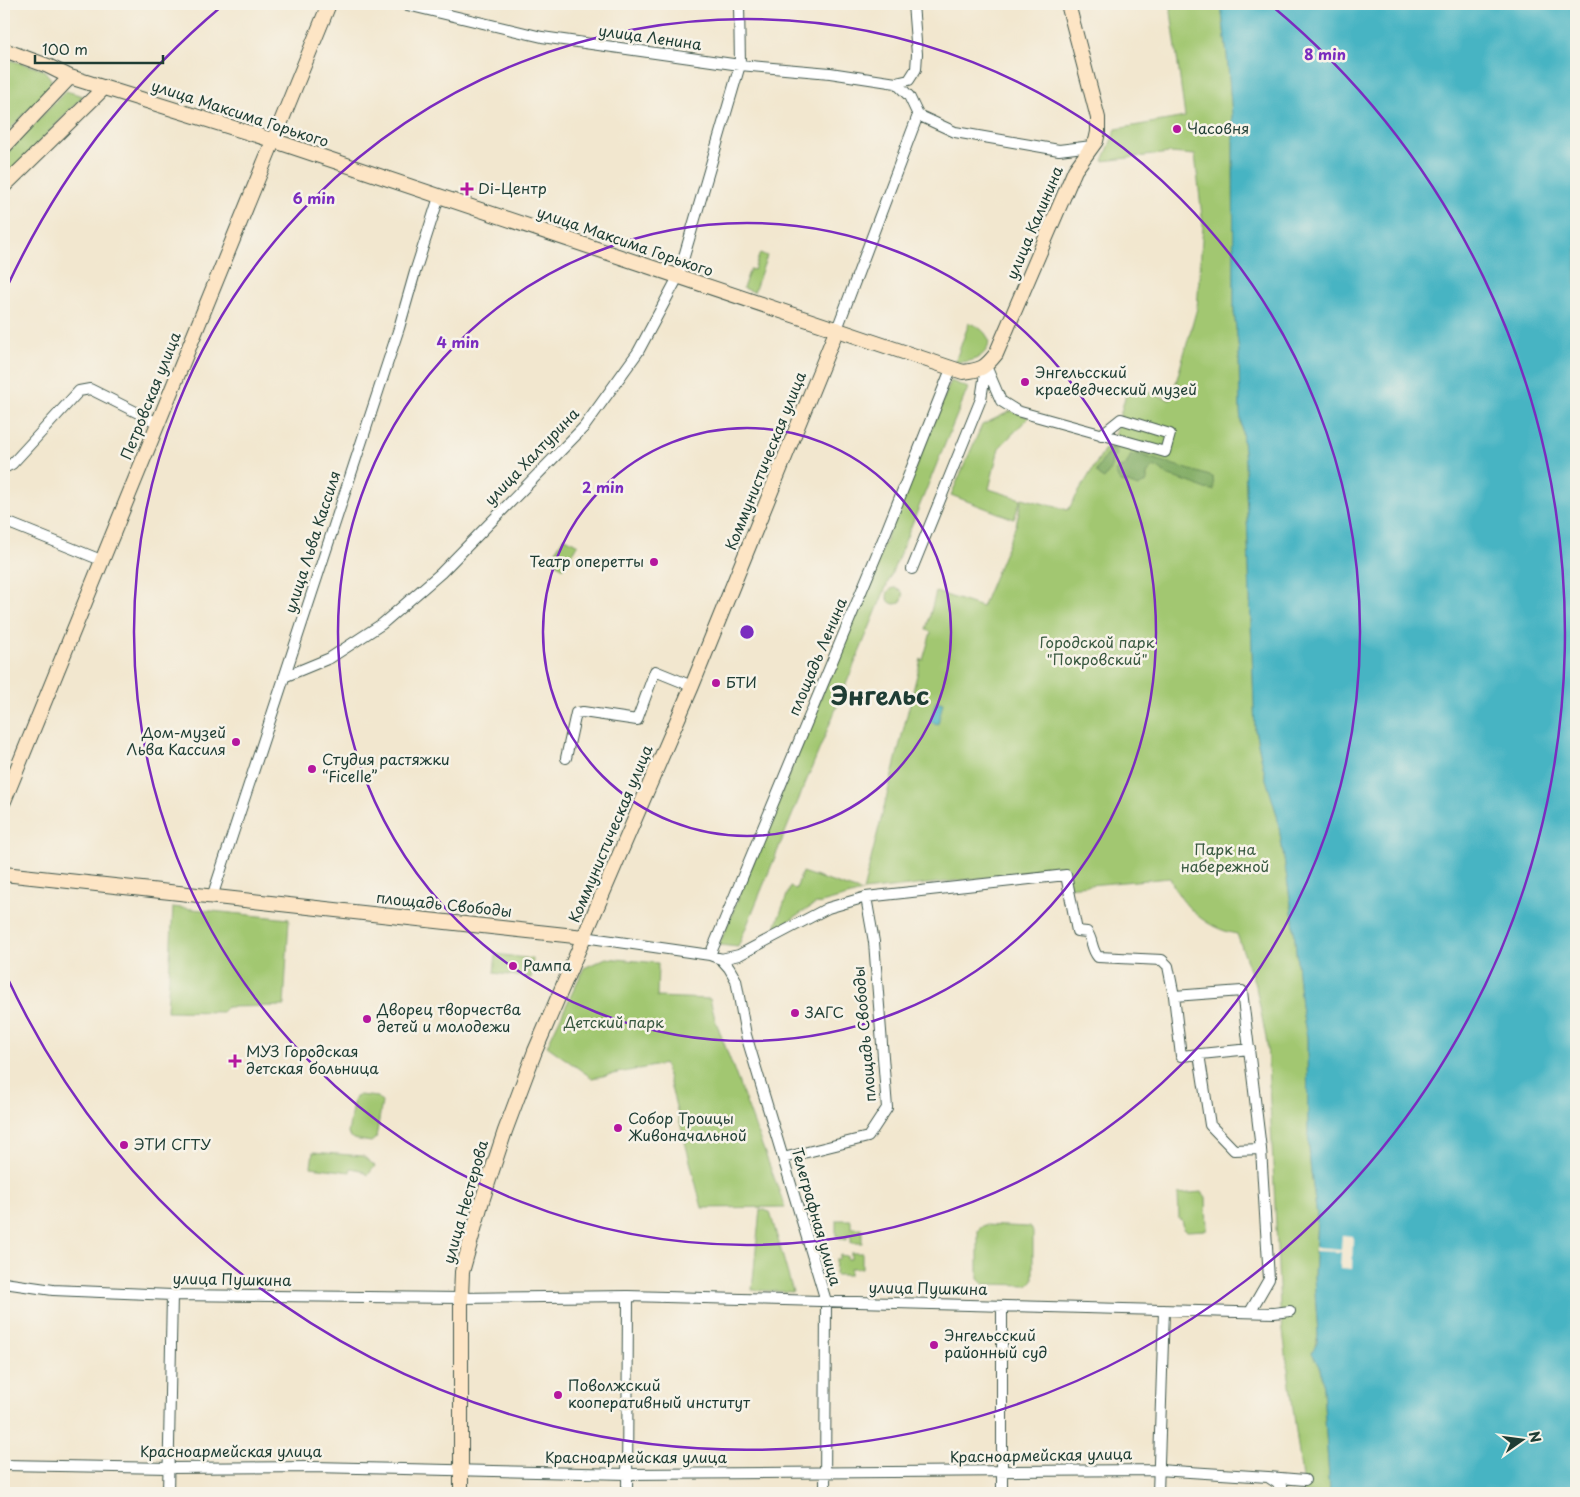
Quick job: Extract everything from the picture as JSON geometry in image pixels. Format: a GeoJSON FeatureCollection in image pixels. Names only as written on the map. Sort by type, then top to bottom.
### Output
{"type":"FeatureCollection","features":[{"type":"Feature","properties":{"kind":"main road","name":"Петровская улица"},"geometry":{"type":"LineString","coordinates":[[4,801],[328,4]]}},
{"type":"Feature","properties":{"kind":"main road","name":"улица Калинина"},"geometry":{"type":"LineString","coordinates":[[986,366],[1002,343],[1075,170],[1096,141],[1098,118],[1068,4]]}},
{"type":"Feature","properties":{"kind":"main road","name":"улица Максима Горького"},"geometry":{"type":"LineString","coordinates":[[4,50],[48,66],[70,77],[272,140],[951,369],[963,372],[974,371],[986,366]]}},
{"type":"Feature","properties":{"kind":"main road"},"geometry":{"type":"LineString","coordinates":[[4,147],[70,77]]}},
{"type":"Feature","properties":{"kind":"main road"},"geometry":{"type":"LineString","coordinates":[[4,186],[104,88]]}},
{"type":"Feature","properties":{"kind":"main road","name":"Коммунистическая улица"},"geometry":{"type":"LineString","coordinates":[[584,937],[692,686],[837,329]]}},
{"type":"Feature","properties":{"kind":"main road","name":"площадь Свободы"},"geometry":{"type":"LineString","coordinates":[[4,874],[584,937]]}},
{"type":"Feature","properties":{"kind":"main road","name":"улица Нестерова"},"geometry":{"type":"LineString","coordinates":[[461,1493],[462,1272],[504,1131],[535,1051],[584,937]]}},
{"type":"Feature","properties":{"kind":"street","name":"улица Ленина"},"geometry":{"type":"LineString","coordinates":[[403,4],[542,37],[896,83]]}},
{"type":"Feature","properties":{"kind":"street","name":"улица Халтурина"},"geometry":{"type":"LineString","coordinates":[[284,677],[330,658],[382,624],[441,573],[584,428],[638,352],[678,277],[740,64],[739,4]]}},
{"type":"Feature","properties":{"kind":"street"},"geometry":{"type":"LineString","coordinates":[[896,83],[909,80],[916,69],[918,54],[913,4]]}},
{"type":"Feature","properties":{"kind":"street"},"geometry":{"type":"LineString","coordinates":[[896,83],[909,96],[918,115],[955,132],[1059,150],[1092,146]]}},
{"type":"Feature","properties":{"kind":"street","name":"Коммунистическая улица"},"geometry":{"type":"LineString","coordinates":[[837,329],[918,115]]}},
{"type":"Feature","properties":{"kind":"street","name":"улица Льва Кассиля"},"geometry":{"type":"LineString","coordinates":[[212,897],[399,328],[439,197]]}},
{"type":"Feature","properties":{"kind":"street"},"geometry":{"type":"LineString","coordinates":[[986,366],[1000,401],[1017,411],[1165,452],[1170,434],[1121,419],[1101,434]]}},
{"type":"Feature","properties":{"kind":"street"},"geometry":{"type":"LineString","coordinates":[[912,569],[981,399],[986,366]]}},
{"type":"Feature","properties":{"kind":"street","name":"площадь Ленина"},"geometry":{"type":"LineString","coordinates":[[710,955],[884,536],[951,369]]}},
{"type":"Feature","properties":{"kind":"street"},"geometry":{"type":"LineString","coordinates":[[4,468],[12,464],[79,391],[85,389],[90,388],[158,423]]}},
{"type":"Feature","properties":{"kind":"street"},"geometry":{"type":"LineString","coordinates":[[4,521],[101,560]]}},
{"type":"Feature","properties":{"kind":"street"},"geometry":{"type":"LineString","coordinates":[[566,758],[576,714],[583,712],[637,720],[655,671],[692,686]]}},
{"type":"Feature","properties":{"kind":"street"},"geometry":{"type":"LineString","coordinates":[[721,959],[739,954],[828,908],[866,897],[1066,875],[1077,931],[1087,932],[1090,936],[1093,952],[1098,957],[1162,960],[1168,966],[1174,996],[1181,1056],[1250,1048]]}},
{"type":"Feature","properties":{"kind":"street","name":"площадь Свободы"},"geometry":{"type":"LineString","coordinates":[[784,1158],[868,1137],[888,1108],[874,942],[866,897]]}},
{"type":"Feature","properties":{"kind":"street","name":"площадь Свободы"},"geometry":{"type":"LineString","coordinates":[[584,937],[710,955],[721,959]]}},
{"type":"Feature","properties":{"kind":"street","name":"Телеграфная улица"},"geometry":{"type":"LineString","coordinates":[[721,959],[736,980],[746,1035],[826,1302],[825,1493]]}},
{"type":"Feature","properties":{"kind":"street"},"geometry":{"type":"LineString","coordinates":[[1174,996],[1242,991],[1261,1149],[1269,1279],[1250,1312]]}},
{"type":"Feature","properties":{"kind":"street"},"geometry":{"type":"LineString","coordinates":[[1199,1054],[1210,1125],[1234,1150],[1261,1149]]}},
{"type":"Feature","properties":{"kind":"street","name":"улица Пушкина"},"geometry":{"type":"LineString","coordinates":[[4,1283],[53,1290],[172,1295],[461,1298],[628,1296],[1250,1312],[1290,1311]]}},
{"type":"Feature","properties":{"kind":"street"},"geometry":{"type":"LineString","coordinates":[[168,1493],[172,1295]]}},
{"type":"Feature","properties":{"kind":"street"},"geometry":{"type":"LineString","coordinates":[[627,1493],[628,1296]]}},
{"type":"Feature","properties":{"kind":"street"},"geometry":{"type":"LineString","coordinates":[[1002,1306],[1002,1493]]}},
{"type":"Feature","properties":{"kind":"street"},"geometry":{"type":"LineString","coordinates":[[1158,1493],[1164,1310]]}},
{"type":"Feature","properties":{"kind":"street","name":"Красноармейская улица"},"geometry":{"type":"LineString","coordinates":[[4,1465],[170,1468],[313,1467],[627,1474],[1158,1470],[1305,1480]]}},
{"type":"Feature","properties":{"kind":"street"},"geometry":{"type":"LineString","coordinates":[[1268,1477],[1286,1493]]}},
{"type":"Feature","properties":{"kind":"green space"},"geometry":{"type":"Polygon","coordinates":[[[1170,4],[1221,4],[1227,55],[1233,127],[1234,312],[1239,352],[1240,411],[1245,461],[1255,730],[1266,779],[1277,815],[1293,918],[1301,1006],[1307,1037],[1308,1130],[1310,1164],[1317,1217],[1314,1277],[1318,1335],[1315,1346],[1322,1374],[1330,1493],[1304,1493],[1280,1308],[1267,1043],[1256,987],[1237,934],[1215,927],[1196,915],[1181,898],[1170,878],[1066,887],[1063,869],[863,891],[921,659],[923,660],[931,632],[926,630],[936,592],[982,607],[1016,525],[1022,498],[1068,510],[1104,450],[1112,446],[1128,386],[1171,400],[1197,308],[1203,225],[1195,155],[1170,153],[1103,161],[1116,129],[1185,117],[1170,4]]]}},
{"type":"Feature","properties":{"kind":"green space"},"geometry":{"type":"Polygon","coordinates":[[[4,58],[44,70],[51,79],[51,85],[4,136],[4,58]]]}},
{"type":"Feature","properties":{"kind":"green space"},"geometry":{"type":"Polygon","coordinates":[[[66,91],[83,96],[4,179],[4,156],[66,91]]]}},
{"type":"Feature","properties":{"kind":"green space"},"geometry":{"type":"Polygon","coordinates":[[[760,253],[767,256],[754,292],[743,288],[750,269],[754,270],[760,253]]]}},
{"type":"Feature","properties":{"kind":"green space"},"geometry":{"type":"Polygon","coordinates":[[[969,323],[985,333],[989,342],[988,347],[976,359],[955,362],[969,323]]]}},
{"type":"Feature","properties":{"kind":"green space"},"geometry":{"type":"Polygon","coordinates":[[[951,381],[968,388],[738,947],[719,945],[951,381]]]}},
{"type":"Feature","properties":{"kind":"green space"},"geometry":{"type":"Polygon","coordinates":[[[1011,411],[1029,417],[999,448],[989,489],[1021,499],[1014,519],[951,495],[982,425],[1011,411]]]}},
{"type":"Feature","properties":{"kind":"green space"},"geometry":{"type":"Polygon","coordinates":[[[1111,448],[1116,450],[1117,455],[1112,458],[1111,469],[1104,479],[1096,471],[1111,448]]]}},
{"type":"Feature","properties":{"kind":"green space"},"geometry":{"type":"Polygon","coordinates":[[[1138,454],[1213,477],[1214,490],[1205,489],[1169,476],[1158,468],[1153,467],[1147,474],[1147,482],[1138,487],[1120,482],[1115,471],[1126,465],[1131,455],[1138,454]]]}},
{"type":"Feature","properties":{"kind":"green space"},"geometry":{"type":"Polygon","coordinates":[[[564,537],[578,545],[564,568],[550,560],[564,537]]]}},
{"type":"Feature","properties":{"kind":"green space"},"geometry":{"type":"Polygon","coordinates":[[[895,588],[903,596],[895,604],[887,596],[895,588]]]}},
{"type":"Feature","properties":{"kind":"green space"},"geometry":{"type":"Polygon","coordinates":[[[802,872],[862,892],[814,905],[774,930],[790,887],[796,889],[802,872]]]}},
{"type":"Feature","properties":{"kind":"green space"},"geometry":{"type":"Polygon","coordinates":[[[173,907],[289,919],[284,1006],[227,1007],[222,1012],[167,1011],[173,907]]]}},
{"type":"Feature","properties":{"kind":"green space","name":"Рампа"},"geometry":{"type":"Polygon","coordinates":[[[496,954],[533,959],[531,978],[494,973],[496,954]]]}},
{"type":"Feature","properties":{"kind":"green space","name":"Детский парк"},"geometry":{"type":"Polygon","coordinates":[[[606,958],[658,963],[657,997],[710,999],[715,1019],[785,1207],[702,1208],[665,1064],[592,1078],[547,1046],[584,968],[606,958]]]}},
{"type":"Feature","properties":{"kind":"green space"},"geometry":{"type":"Polygon","coordinates":[[[359,1095],[377,1097],[382,1102],[376,1138],[371,1142],[353,1139],[348,1134],[353,1102],[359,1095]]]}},
{"type":"Feature","properties":{"kind":"green space"},"geometry":{"type":"Polygon","coordinates":[[[313,1152],[363,1156],[375,1166],[368,1175],[361,1170],[351,1168],[350,1172],[311,1167],[313,1152]]]}},
{"type":"Feature","properties":{"kind":"green space"},"geometry":{"type":"Polygon","coordinates":[[[1202,1192],[1206,1197],[1207,1230],[1187,1231],[1184,1229],[1182,1220],[1179,1219],[1178,1194],[1202,1192]]]}},
{"type":"Feature","properties":{"kind":"green space"},"geometry":{"type":"Polygon","coordinates":[[[760,1209],[770,1212],[793,1292],[752,1290],[760,1209]]]}},
{"type":"Feature","properties":{"kind":"green space"},"geometry":{"type":"Polygon","coordinates":[[[836,1220],[851,1220],[851,1228],[862,1228],[862,1243],[851,1243],[851,1236],[847,1236],[847,1240],[836,1236],[836,1220]]]}},
{"type":"Feature","properties":{"kind":"green space"},"geometry":{"type":"Polygon","coordinates":[[[984,1225],[1029,1227],[1033,1232],[1033,1280],[1028,1285],[983,1284],[978,1279],[978,1230],[984,1225]]]}},
{"type":"Feature","properties":{"kind":"green space"},"geometry":{"type":"Polygon","coordinates":[[[851,1253],[862,1253],[862,1268],[850,1268],[850,1275],[835,1275],[836,1259],[839,1259],[840,1255],[851,1259],[851,1253]]]}},
{"type":"Feature","properties":{"kind":"water"},"geometry":{"type":"Polygon","coordinates":[[[1221,4],[1576,4],[1576,1493],[1330,1493],[1322,1374],[1321,1368],[1312,1353],[1317,1343],[1318,1335],[1314,1277],[1317,1217],[1310,1164],[1308,1130],[1307,1037],[1301,1006],[1293,918],[1277,815],[1266,779],[1255,730],[1245,461],[1240,411],[1239,352],[1234,312],[1233,127],[1221,4]]]}},
{"type":"Feature","properties":{"kind":"water"},"geometry":{"type":"Polygon","coordinates":[[[936,701],[943,703],[938,724],[930,722],[936,701]]]}},
{"type":"Feature","properties":{"kind":"pier"},"geometry":{"type":"Polygon","coordinates":[[[1342,1235],[1353,1236],[1352,1269],[1340,1268],[1341,1252],[1315,1251],[1315,1247],[1341,1249],[1342,1235]]]}},
{"type":"Feature","properties":{"kind":"place","name":"Часовня"},"geometry":{"type":"Point","coordinates":[1177,129]}},
{"type":"Feature","properties":{"kind":"place","name":"Di-Центр"},"geometry":{"type":"Point","coordinates":[467,189]}},
{"type":"Feature","properties":{"kind":"place","name":"Энгельсский краеведческий музей"},"geometry":{"type":"Point","coordinates":[1025,382]}},
{"type":"Feature","properties":{"kind":"place","name":"Театр оперетты"},"geometry":{"type":"Point","coordinates":[654,562]}},
{"type":"Feature","properties":{"kind":"place","name":"БТИ"},"geometry":{"type":"Point","coordinates":[716,683]}},
{"type":"Feature","properties":{"kind":"place","name":"Дом-музей Льва Кассиля"},"geometry":{"type":"Point","coordinates":[236,742]}},
{"type":"Feature","properties":{"kind":"place","name":"Студия растяжки “Ficelle”"},"geometry":{"type":"Point","coordinates":[312,769]}},
{"type":"Feature","properties":{"kind":"place","name":"Рампа"},"geometry":{"type":"Point","coordinates":[513,966]}},
{"type":"Feature","properties":{"kind":"place","name":"ЗАГС"},"geometry":{"type":"Point","coordinates":[795,1013]}},
{"type":"Feature","properties":{"kind":"place","name":"Дворец творчества детей и молодежи"},"geometry":{"type":"Point","coordinates":[367,1019]}},
{"type":"Feature","properties":{"kind":"place","name":"МУЗ Городская детская больница"},"geometry":{"type":"Point","coordinates":[235,1061]}},
{"type":"Feature","properties":{"kind":"place","name":"Собор Троицы Живоначальной"},"geometry":{"type":"Point","coordinates":[618,1128]}},
{"type":"Feature","properties":{"kind":"place","name":"ЭТИ СГТУ"},"geometry":{"type":"Point","coordinates":[124,1145]}},
{"type":"Feature","properties":{"kind":"place","name":"Энгельсский районный суд"},"geometry":{"type":"Point","coordinates":[934,1345]}},
{"type":"Feature","properties":{"kind":"place","name":"Поволжский кооперативный институт"},"geometry":{"type":"Point","coordinates":[558,1395]}},
{"type":"Feature","properties":{"kind":"district","name":"Энгельс"},"geometry":{"type":"Point","coordinates":[880,696]}},
{"type":"Feature","properties":{"kind":"park label","name":"Городской парк \"Покровский\""},"geometry":{"type":"Point","coordinates":[1097,652]}},
{"type":"Feature","properties":{"kind":"park label","name":"Парк на набережной"},"geometry":{"type":"Point","coordinates":[1225,858]}}]}
